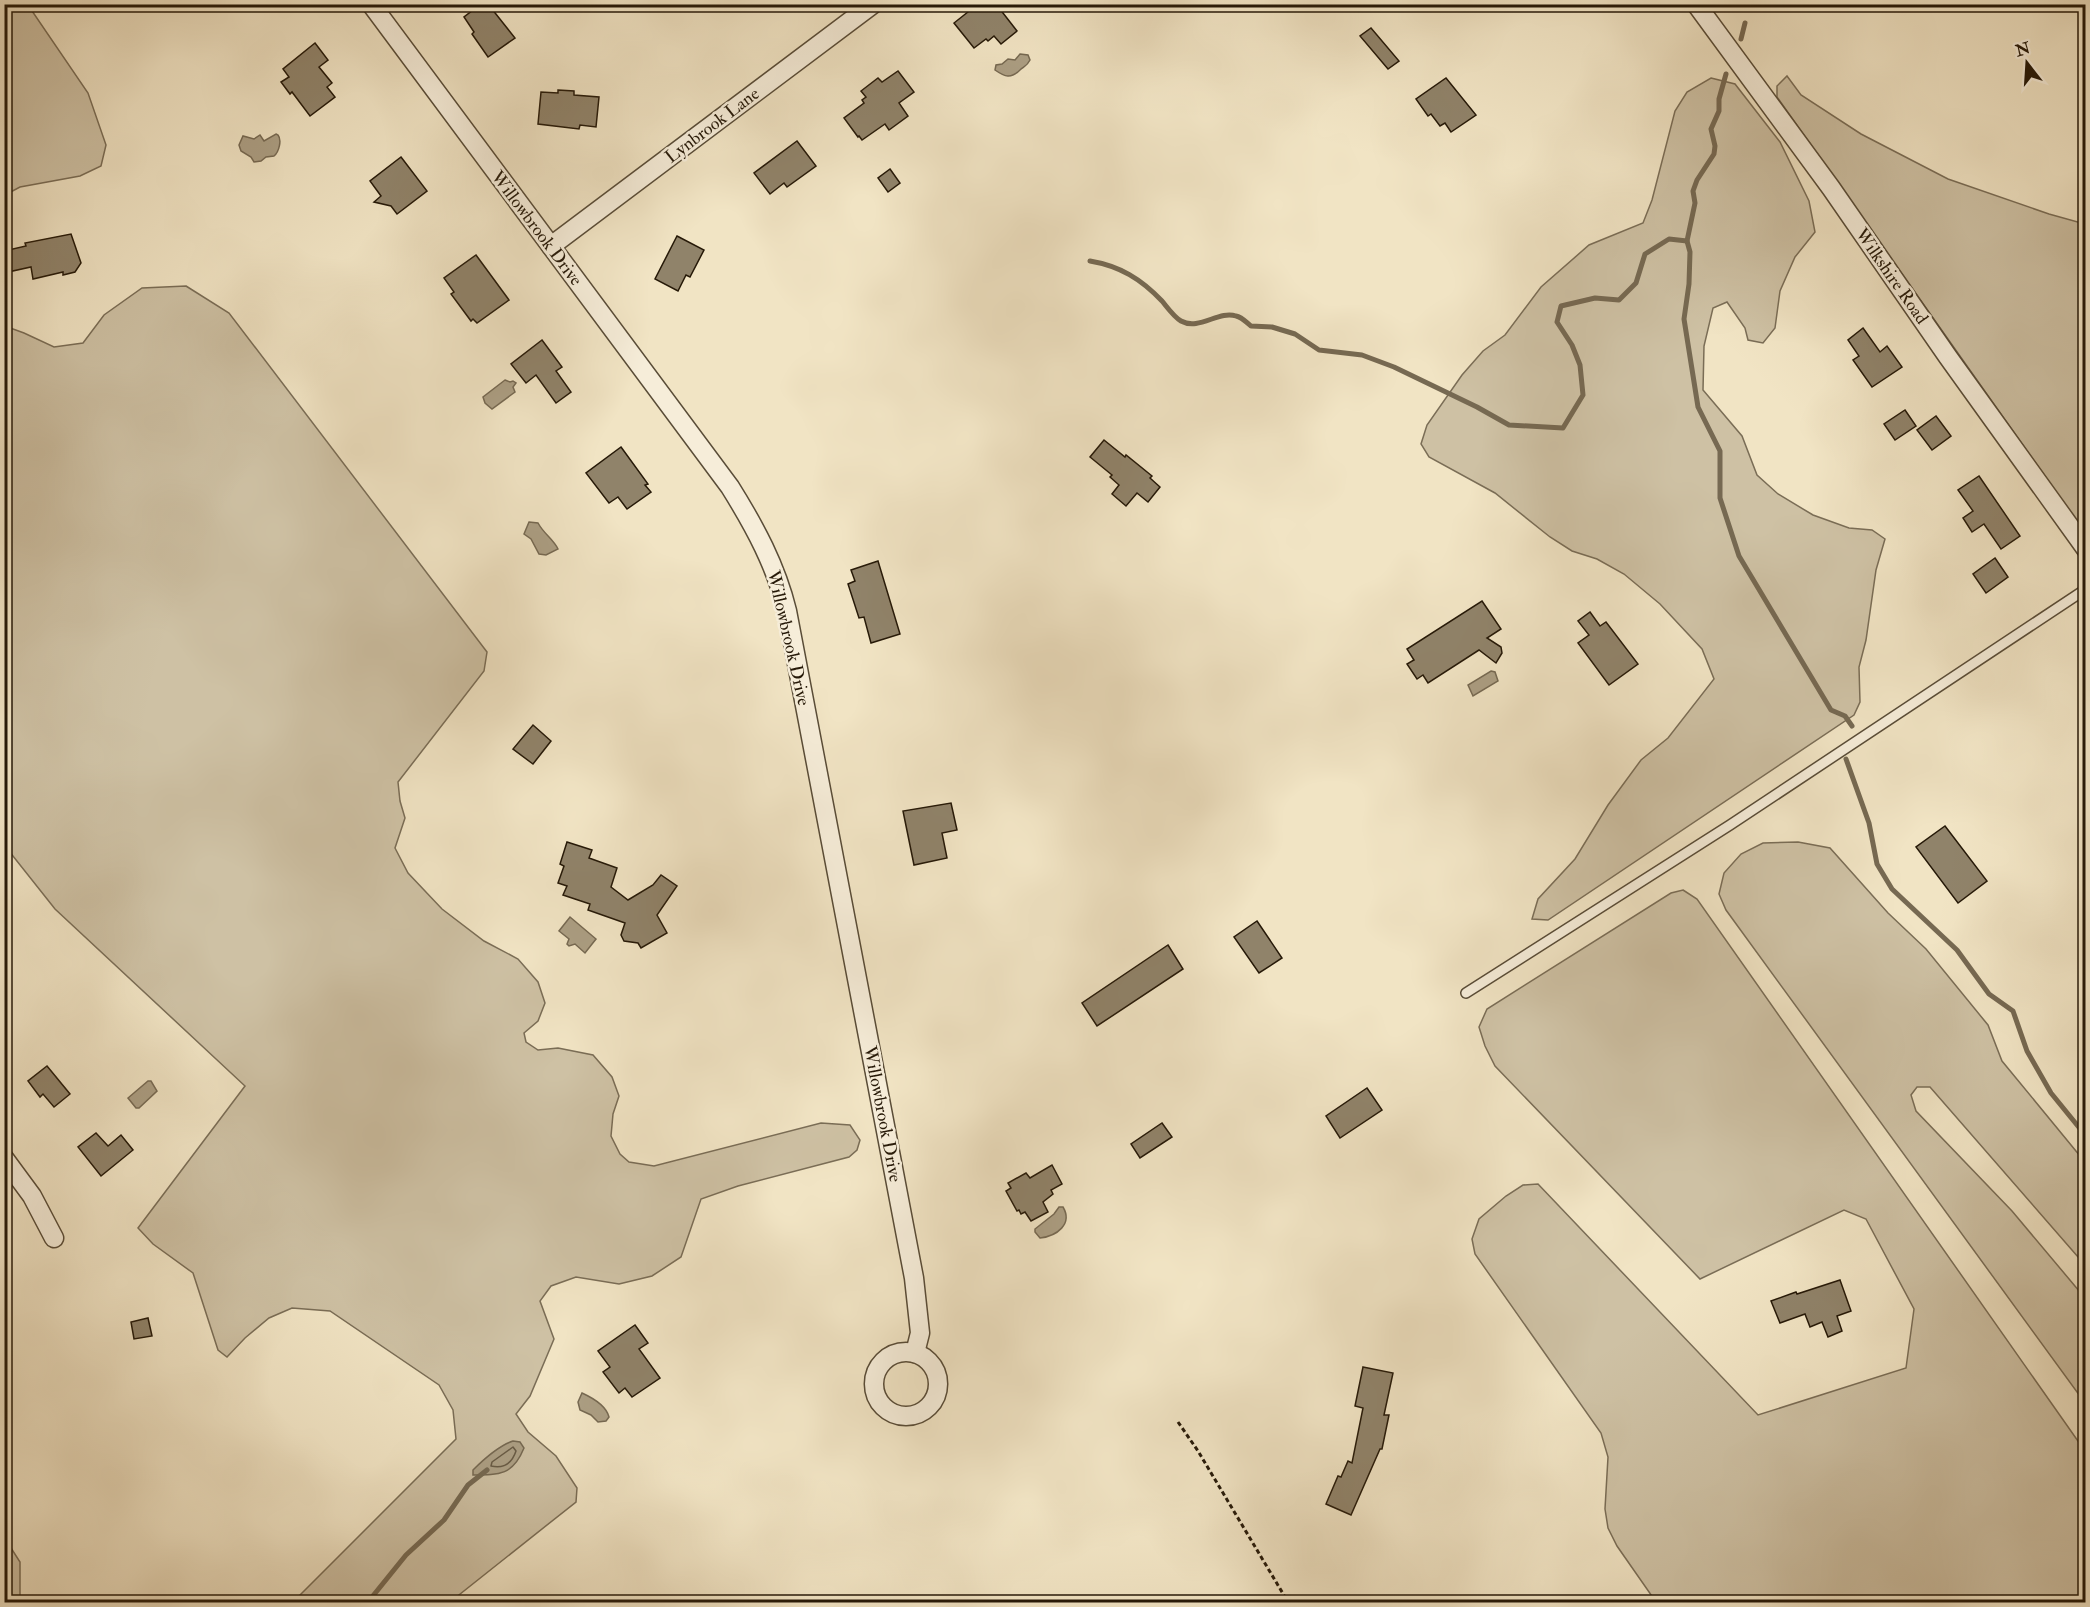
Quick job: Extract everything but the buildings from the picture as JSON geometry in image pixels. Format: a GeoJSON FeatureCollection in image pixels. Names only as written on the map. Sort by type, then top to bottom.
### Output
{"type":"FeatureCollection","features":[{"type":"Feature","properties":{"kind":"street","name":"Willowbrook Drive"},"geometry":{"type":"LineString","coordinates":[[371,4],[730,487],[757,531],[778,580],[840,886],[914,1278],[920,1332],[915,1353]]}},
{"type":"Feature","properties":{"kind":"street","name":"Lynbrook Lane"},"geometry":{"type":"LineString","coordinates":[[551,246],[873,4]]}},
{"type":"Feature","properties":{"kind":"street","name":"Wilkshire Road"},"geometry":{"type":"LineString","coordinates":[[1696,4],[1831,188],[2085,549]]}},
{"type":"Feature","properties":{"kind":"street"},"geometry":{"type":"LineString","coordinates":[[4,1158],[32,1196],[54,1238]]}},
{"type":"Feature","properties":{"kind":"lane"},"geometry":{"type":"LineString","coordinates":[[1466,993],[1730,825],[2085,589]]}},
{"type":"Feature","properties":{"kind":"path"},"geometry":{"type":"LineString","coordinates":[[1178,1422],[1198,1451],[1288,1602]]}},
{"type":"Feature","properties":{"kind":"shaded area"},"geometry":{"type":"Polygon","coordinates":[[[5,4],[28,5],[88,93],[106,145],[101,166],[80,176],[20,187],[5,195],[5,4]]]}},
{"type":"Feature","properties":{"kind":"shaded area"},"geometry":{"type":"Polygon","coordinates":[[[1787,76],[1801,95],[1861,134],[1948,179],[2085,224],[2085,533],[1777,97],[1777,86],[1787,76]]]}},
{"type":"Feature","properties":{"kind":"shaded area"},"geometry":{"type":"Polygon","coordinates":[[[1711,78],[1735,84],[1780,142],[1809,201],[1815,232],[1795,257],[1780,291],[1775,328],[1763,343],[1748,340],[1745,328],[1727,302],[1713,308],[1704,346],[1703,390],[1742,436],[1757,475],[1778,494],[1813,515],[1849,528],[1872,530],[1885,539],[1876,570],[1866,640],[1859,667],[1860,702],[1854,715],[1548,920],[1532,919],[1538,899],[1575,859],[1608,805],[1641,760],[1668,738],[1714,679],[1702,649],[1660,604],[1624,574],[1597,559],[1572,551],[1550,537],[1495,493],[1429,457],[1421,444],[1427,425],[1462,375],[1483,351],[1505,335],[1541,287],[1589,245],[1643,223],[1652,200],[1675,111],[1687,92],[1711,78]]]}},
{"type":"Feature","properties":{"kind":"shaded area"},"geometry":{"type":"Polygon","coordinates":[[[186,286],[229,313],[487,652],[484,671],[398,782],[405,818],[395,848],[408,873],[442,909],[484,941],[518,959],[538,982],[545,1003],[538,1021],[524,1033],[526,1042],[538,1050],[558,1048],[593,1055],[612,1077],[619,1096],[613,1114],[611,1136],[620,1154],[629,1162],[654,1166],[821,1123],[850,1125],[860,1140],[857,1150],[849,1157],[738,1186],[701,1199],[681,1257],[652,1276],[619,1284],[576,1277],[551,1286],[540,1301],[554,1339],[530,1396],[516,1414],[528,1432],[556,1456],[577,1488],[576,1502],[450,1602],[293,1602],[456,1439],[453,1410],[439,1385],[330,1311],[292,1308],[269,1318],[227,1357],[218,1350],[193,1273],[153,1244],[138,1228],[245,1086],[55,909],[5,846],[5,326],[54,347],[83,343],[104,315],[142,288],[186,286]]]}},
{"type":"Feature","properties":{"kind":"shaded area"},"geometry":{"type":"Polygon","coordinates":[[[1798,842],[1830,848],[1888,913],[1926,949],[1988,1025],[2002,1061],[2085,1162],[2085,1265],[1930,1087],[1917,1087],[1911,1095],[1916,1111],[2012,1211],[2085,1298],[2085,1403],[1726,910],[1719,894],[1724,873],[1741,854],[1763,843],[1798,842]]]}},
{"type":"Feature","properties":{"kind":"shaded area"},"geometry":{"type":"Polygon","coordinates":[[[1683,890],[1697,899],[2085,1451],[2085,1602],[1656,1602],[1617,1546],[1608,1528],[1605,1509],[1608,1457],[1601,1433],[1475,1254],[1472,1239],[1479,1219],[1506,1196],[1523,1185],[1538,1184],[1758,1415],[1906,1368],[1914,1309],[1866,1219],[1844,1210],[1700,1279],[1495,1066],[1479,1027],[1487,1009],[1671,893],[1683,890]]]}},
{"type":"Feature","properties":{"kind":"shaded area"},"geometry":{"type":"Polygon","coordinates":[[[4,1537],[20,1562],[20,1602],[5,1602],[4,1537]]]}},
{"type":"Feature","properties":{"kind":"water"},"geometry":{"type":"Polygon","coordinates":[[[1020,54],[1028,55],[1030,60],[1014,75],[1008,76],[995,70],[996,65],[1008,59],[1015,60],[1020,54]]]}},
{"type":"Feature","properties":{"kind":"water"},"geometry":{"type":"Polygon","coordinates":[[[276,134],[280,143],[274,156],[254,162],[251,157],[241,151],[239,145],[243,136],[254,139],[260,135],[264,141],[276,134]]]}},
{"type":"Feature","properties":{"kind":"water"},"geometry":{"type":"Polygon","coordinates":[[[505,380],[516,383],[513,387],[515,392],[492,409],[485,403],[483,397],[505,380]]]}},
{"type":"Feature","properties":{"kind":"water"},"geometry":{"type":"Polygon","coordinates":[[[529,522],[538,523],[558,549],[546,555],[539,554],[531,539],[524,534],[529,522]]]}},
{"type":"Feature","properties":{"kind":"water"},"geometry":{"type":"Polygon","coordinates":[[[1491,671],[1495,672],[1498,681],[1473,696],[1468,685],[1491,671]]]}},
{"type":"Feature","properties":{"kind":"water"},"geometry":{"type":"Polygon","coordinates":[[[570,917],[596,939],[585,953],[575,944],[569,946],[567,944],[569,939],[559,931],[570,917]]]}},
{"type":"Feature","properties":{"kind":"water"},"geometry":{"type":"Polygon","coordinates":[[[151,1081],[157,1091],[139,1108],[136,1108],[128,1098],[151,1081]]]}},
{"type":"Feature","properties":{"kind":"water"},"geometry":{"type":"Polygon","coordinates":[[[1059,1207],[1063,1207],[1066,1213],[1065,1224],[1052,1235],[1040,1238],[1035,1229],[1059,1207]]]}},
{"type":"Feature","properties":{"kind":"water"},"geometry":{"type":"Polygon","coordinates":[[[582,1393],[602,1405],[609,1417],[606,1421],[598,1422],[591,1415],[580,1410],[578,1402],[582,1393]]]}},
{"type":"Feature","properties":{"kind":"water"},"geometry":{"type":"Polygon","coordinates":[[[513,1441],[520,1442],[524,1448],[515,1464],[498,1474],[473,1475],[473,1470],[487,1457],[513,1441]]]}},
{"type":"Feature","properties":{"kind":"waterway"},"geometry":{"type":"LineString","coordinates":[[1741,39],[1745,23]]}},
{"type":"Feature","properties":{"kind":"waterway"},"geometry":{"type":"LineString","coordinates":[[1726,74],[1719,99],[1719,111],[1711,129],[1715,146],[1714,154],[1697,180],[1693,191],[1695,203],[1687,241],[1690,252],[1689,284],[1684,319],[1698,407],[1720,451],[1720,498],[1739,556],[1831,710],[1845,716],[1852,726]]}},
{"type":"Feature","properties":{"kind":"waterway"},"geometry":{"type":"LineString","coordinates":[[1090,261],[1111,266],[1138,280],[1181,321],[1195,324],[1229,315],[1238,317],[1251,326],[1272,327],[1295,334],[1319,350],[1362,355],[1394,367],[1509,425],[1563,428],[1583,395],[1580,365],[1572,345],[1557,322],[1561,306],[1595,298],[1619,300],[1636,283],[1645,254],[1669,239],[1687,241]]}},
{"type":"Feature","properties":{"kind":"waterway"},"geometry":{"type":"LineString","coordinates":[[1846,759],[1869,823],[1877,864],[1892,889],[1957,950],[1989,994],[2013,1011],[2027,1051],[2051,1093],[2086,1136]]}},
{"type":"Feature","properties":{"kind":"waterway"},"geometry":{"type":"LineString","coordinates":[[368,1602],[406,1555],[444,1520],[468,1485],[487,1470]]}}]}
